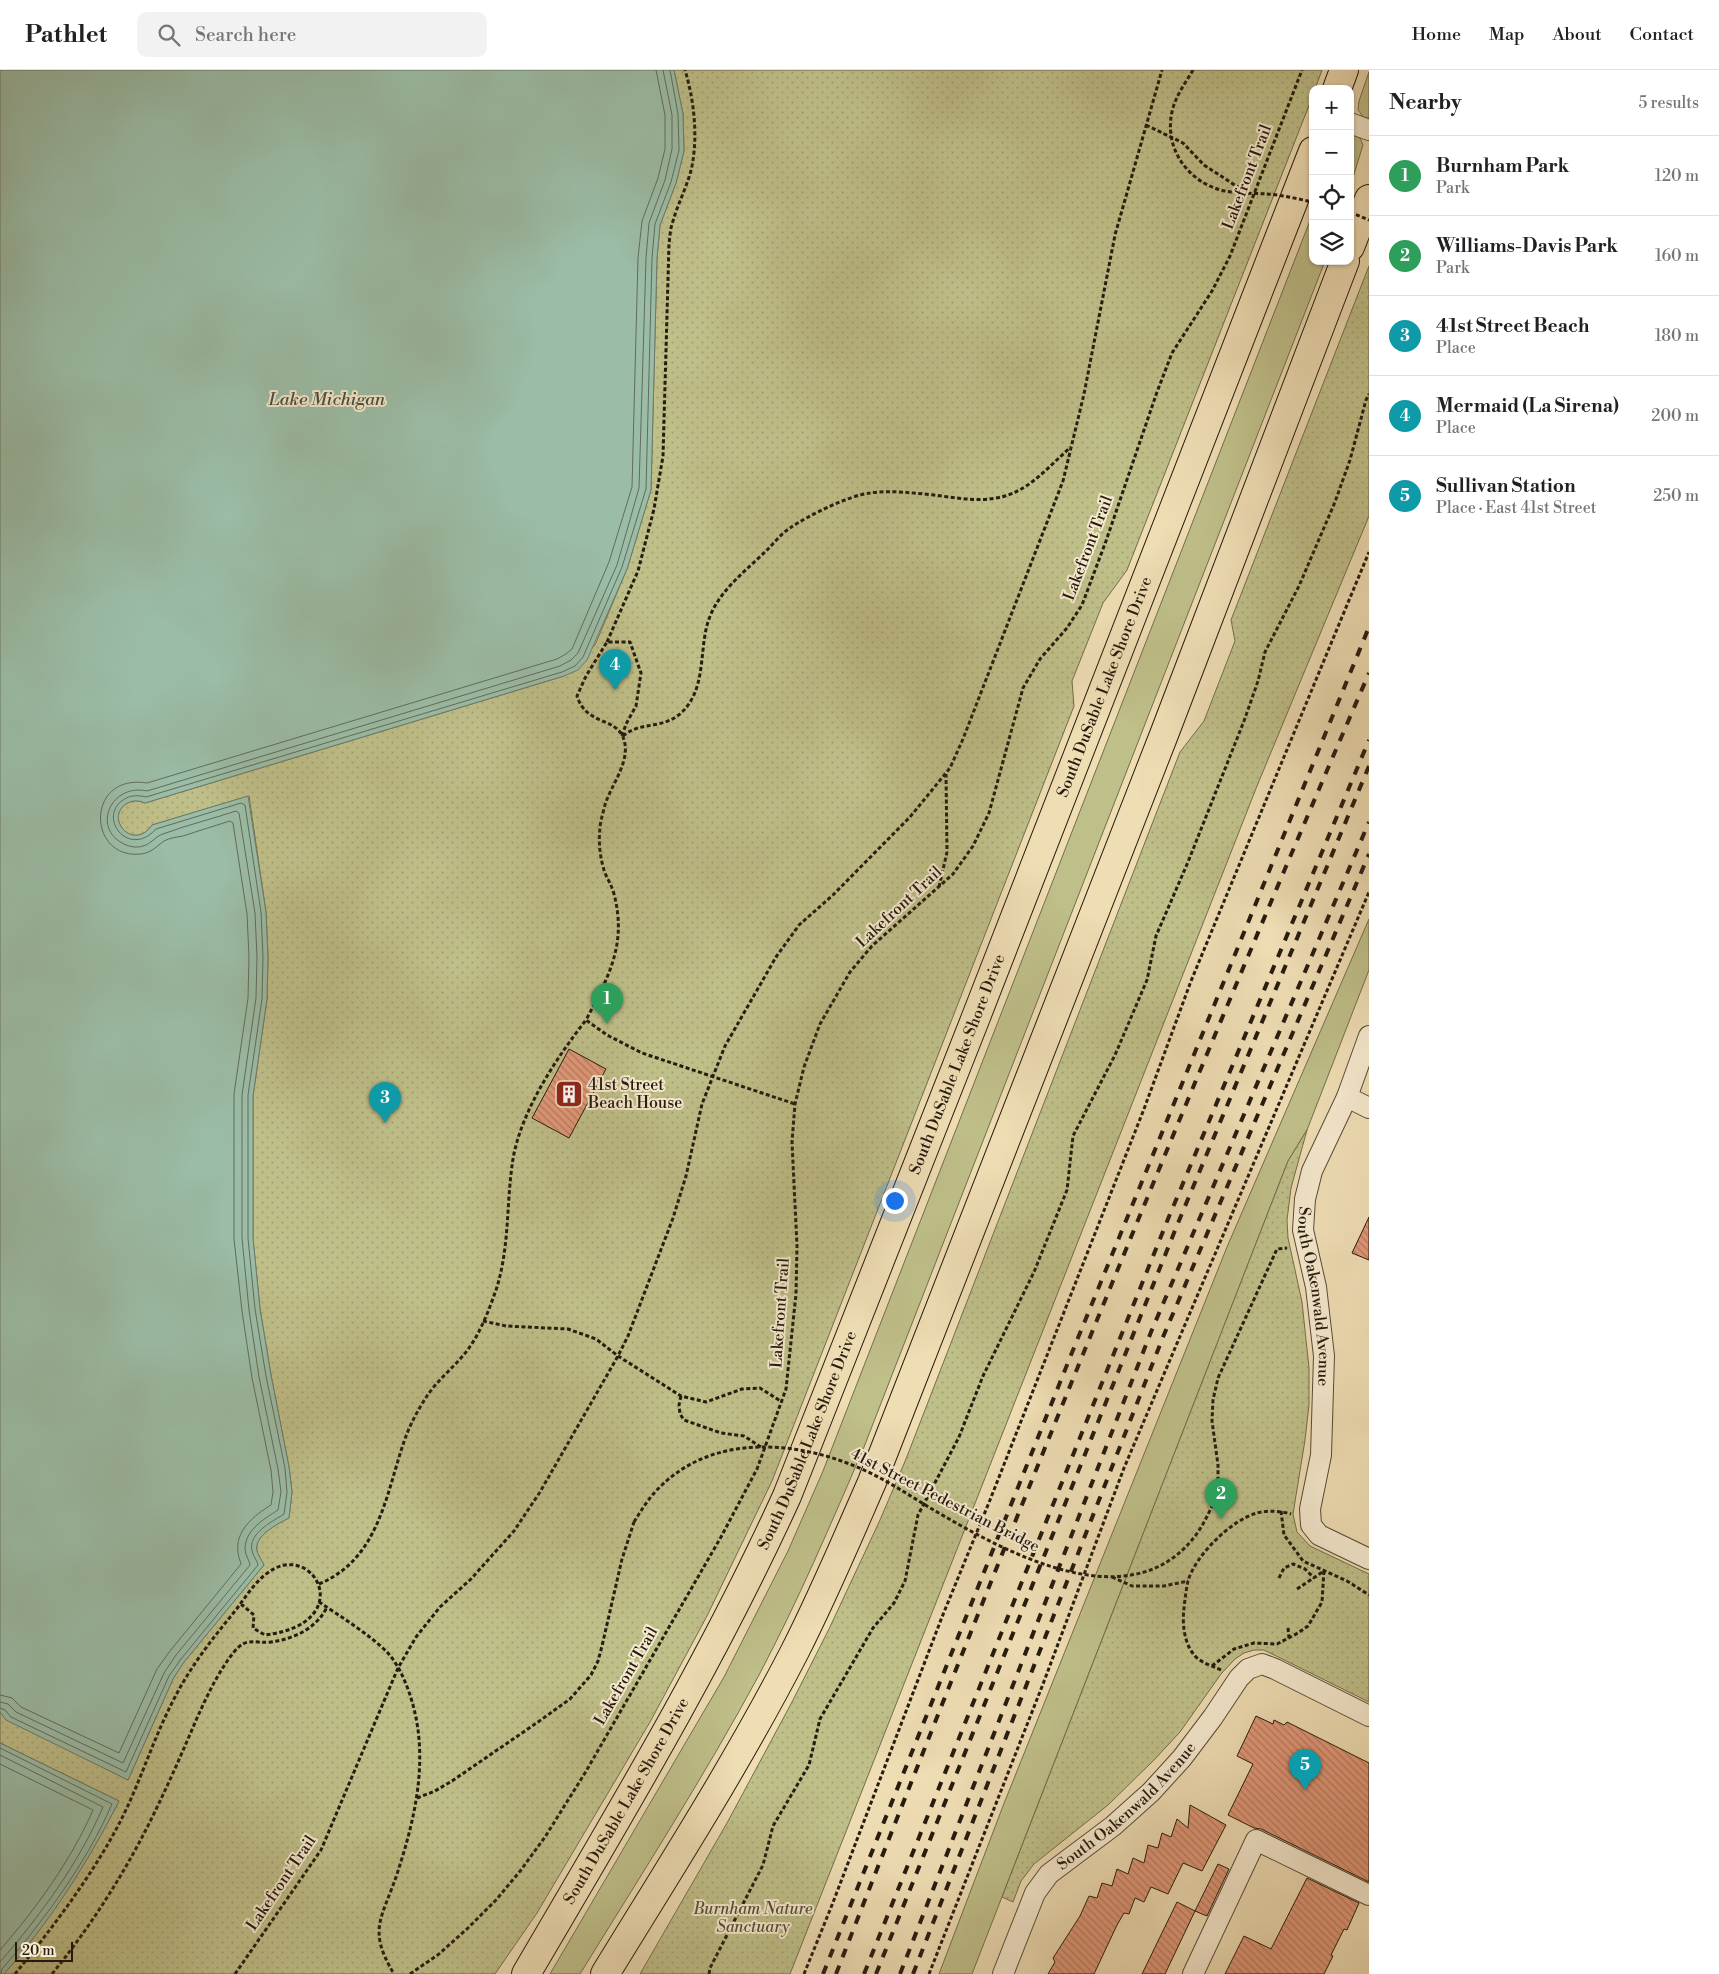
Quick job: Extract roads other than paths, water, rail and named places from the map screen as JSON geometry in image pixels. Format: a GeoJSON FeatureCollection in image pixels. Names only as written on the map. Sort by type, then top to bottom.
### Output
{"type":"FeatureCollection","features":[{"type":"Feature","properties":{"kind":"highway"},"geometry":{"type":"LineString","coordinates":[[1338,85],[1344,70]]}},
{"type":"Feature","properties":{"kind":"highway","name":"South DuSable Lake Shore Drive"},"geometry":{"type":"LineString","coordinates":[[526,1974],[704,1666],[757,1562],[787,1496],[976,1017],[1309,161]]}},
{"type":"Feature","properties":{"kind":"highway"},"geometry":{"type":"LineString","coordinates":[[1354,237],[1369,199]]}},
{"type":"Feature","properties":{"kind":"highway"},"geometry":{"type":"LineString","coordinates":[[605,1974],[703,1815],[795,1651],[872,1482],[1162,740],[1343,265]]}},
{"type":"Feature","properties":{"kind":"street"},"geometry":{"type":"LineString","coordinates":[[1354,124],[1369,130]]}},
{"type":"Feature","properties":{"kind":"street","name":"South Oakenwald Avenue"},"geometry":{"type":"LineString","coordinates":[[1369,1036],[1346,1097],[1312,1171],[1305,1199],[1303,1230],[1316,1287],[1324,1356],[1321,1455],[1310,1509],[1311,1525],[1319,1535],[1369,1559]]}},
{"type":"Feature","properties":{"kind":"street"},"geometry":{"type":"LineString","coordinates":[[1346,1097],[1369,1108]]}},
{"type":"Feature","properties":{"kind":"street","name":"South Oakenwald Avenue"},"geometry":{"type":"LineString","coordinates":[[1003,1974],[1036,1893],[1049,1874],[1113,1826],[1151,1792],[1182,1758],[1239,1678],[1248,1669],[1262,1664],[1275,1669],[1369,1716]]}},
{"type":"Feature","properties":{"kind":"street"},"geometry":{"type":"LineString","coordinates":[[1193,1974],[1256,1840],[1369,1894]]}},
{"type":"Feature","properties":{"kind":"water","name":"Lake Michigan"},"geometry":{"type":"Polygon","coordinates":[[[0,70],[674,70],[683,114],[684,151],[676,183],[660,225],[657,258],[651,490],[627,569],[587,660],[578,670],[564,676],[145,803],[131,802],[120,810],[118,817],[124,830],[130,834],[137,835],[145,832],[152,825],[248,796],[266,912],[268,957],[267,999],[253,1096],[253,1238],[260,1309],[292,1492],[289,1518],[263,1535],[257,1545],[258,1553],[264,1565],[184,1662],[173,1679],[128,1780],[6,1720],[0,1712],[0,70]]]}},
{"type":"Feature","properties":{"kind":"water"},"geometry":{"type":"Polygon","coordinates":[[[0,1743],[119,1801],[67,1891],[53,1912],[4,1974],[0,1974],[0,1743]]]}},
{"type":"Feature","properties":{"kind":"railway"},"geometry":{"type":"LineString","coordinates":[[823,1974],[1071,1355],[1369,627]]}},
{"type":"Feature","properties":{"kind":"railway"},"geometry":{"type":"LineString","coordinates":[[836,1974],[1096,1321],[1231,996],[1369,673]]}},
{"type":"Feature","properties":{"kind":"railway"},"geometry":{"type":"LineString","coordinates":[[864,1974],[1168,1219],[1369,740]]}},
{"type":"Feature","properties":{"kind":"railway"},"geometry":{"type":"LineString","coordinates":[[876,1974],[1178,1223],[1369,766]]}},
{"type":"Feature","properties":{"kind":"railway"},"geometry":{"type":"LineString","coordinates":[[900,1974],[1151,1332],[1369,822]]}},
{"type":"Feature","properties":{"kind":"railway"},"geometry":{"type":"LineString","coordinates":[[913,1974],[1163,1337],[1369,854]]}},
{"type":"Feature","properties":{"kind":"place","name":"Mermaid (La Sirena)"},"geometry":{"type":"Point","coordinates":[615,690]}},
{"type":"Feature","properties":{"kind":"place","name":"Burnham Park"},"geometry":{"type":"Point","coordinates":[607,1024]}},
{"type":"Feature","properties":{"kind":"place","name":"41st Street Beach House"},"geometry":{"type":"Point","coordinates":[569,1094]}},
{"type":"Feature","properties":{"kind":"place","name":"41st Street Beach"},"geometry":{"type":"Point","coordinates":[385,1123]}},
{"type":"Feature","properties":{"kind":"place","name":"Williams-Davis Park"},"geometry":{"type":"Point","coordinates":[1221,1519]}},
{"type":"Feature","properties":{"kind":"place","name":"Sullivan Station"},"geometry":{"type":"Point","coordinates":[1305,1790]}},
{"type":"Feature","properties":{"kind":"park label","name":"Burnham Nature Sanctuary"},"geometry":{"type":"Point","coordinates":[753,1918]}}]}
